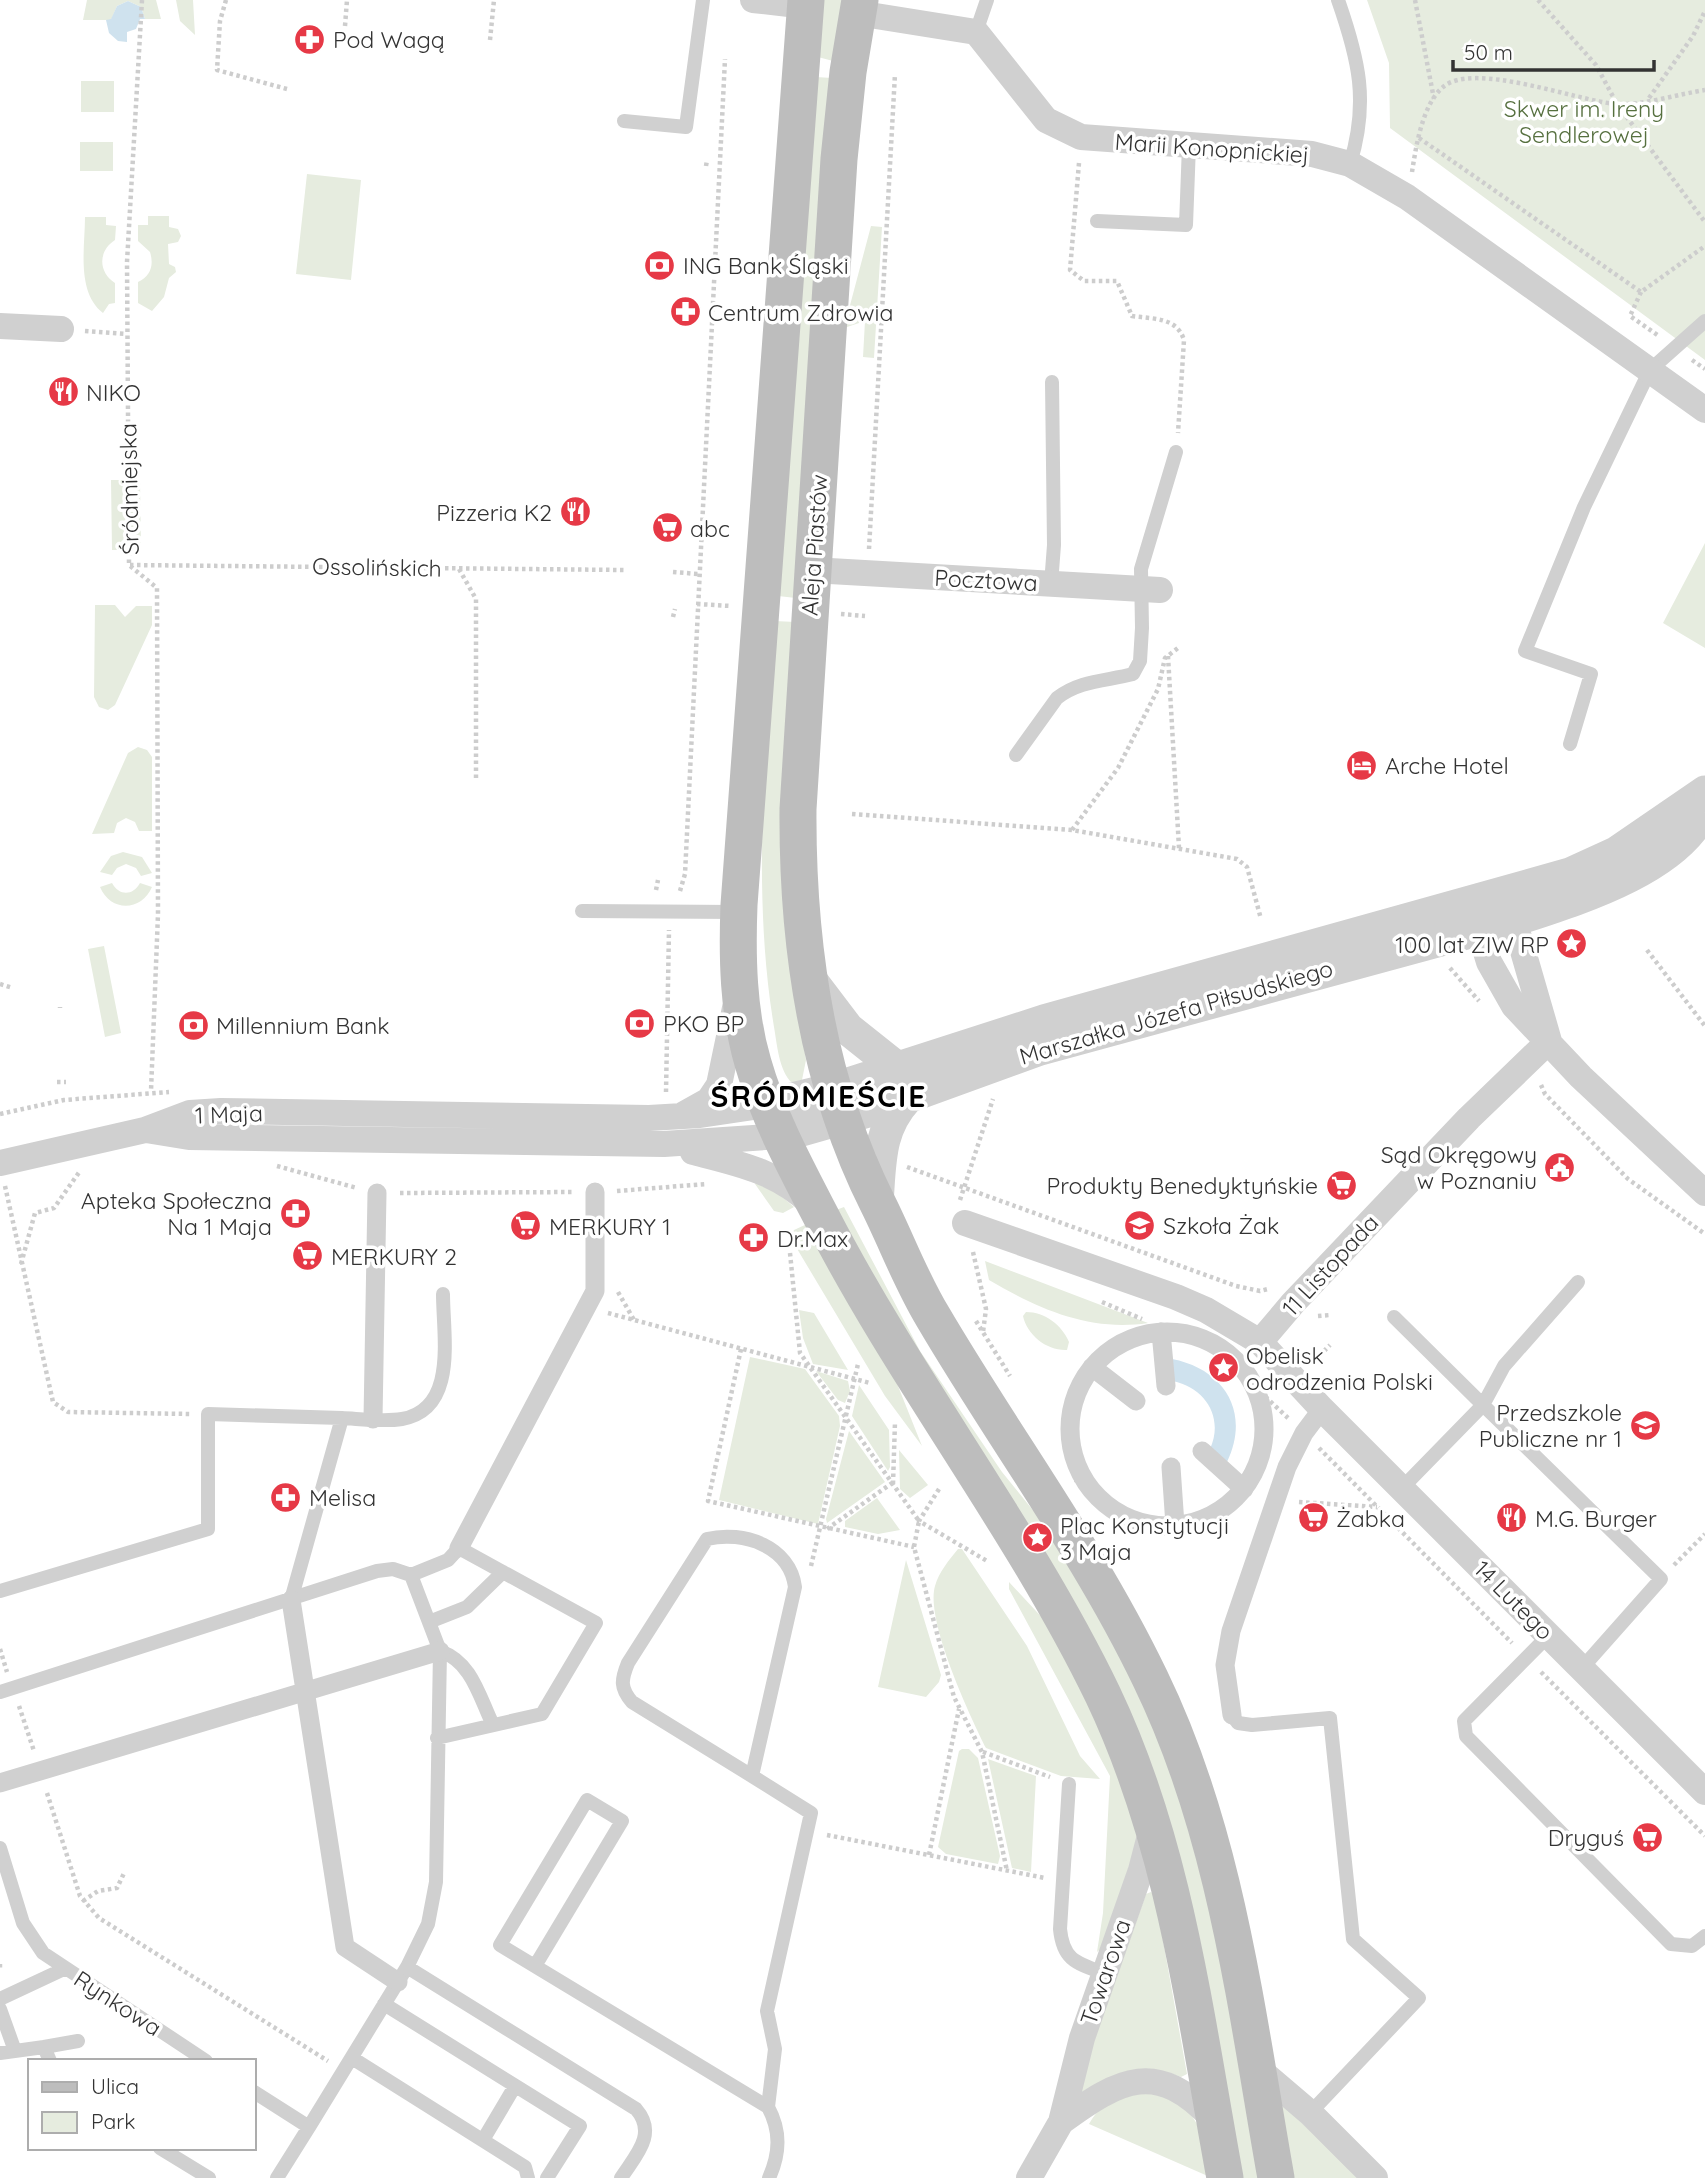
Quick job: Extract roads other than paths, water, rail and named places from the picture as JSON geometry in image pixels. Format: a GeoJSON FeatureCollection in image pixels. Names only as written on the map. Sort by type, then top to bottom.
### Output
{"type":"FeatureCollection","features":[{"type":"Feature","properties":{"kind":"main road","name":"Aleja Piastów"},"geometry":{"type":"LineString","coordinates":[[806,3],[739,912],[740,982],[752,1063],[774,1120],[818,1211],[899,1354],[1065,1624],[1115,1723],[1153,1824],[1180,1933],[1225,2178]]}},
{"type":"Feature","properties":{"kind":"main road","name":"Aleja Piastów"},"geometry":{"type":"LineString","coordinates":[[859,7],[839,159],[812,570],[798,841],[799,907],[810,979],[838,1104],[855,1158],[904,1265],[932,1316],[1107,1597],[1166,1713],[1213,1847],[1231,1927],[1276,2178]]}},
{"type":"Feature","properties":{"kind":"street"},"geometry":{"type":"LineString","coordinates":[[753,0],[806,3]]}},
{"type":"Feature","properties":{"kind":"street"},"geometry":{"type":"LineString","coordinates":[[859,7],[976,32]]}},
{"type":"Feature","properties":{"kind":"street","name":"Marii Konopnickiej"},"geometry":{"type":"LineString","coordinates":[[976,32],[1046,120],[1081,137],[1312,154],[1350,164],[1407,197],[1705,410]]}},
{"type":"Feature","properties":{"kind":"street"},"geometry":{"type":"LineString","coordinates":[[0,326],[61,329]]}},
{"type":"Feature","properties":{"kind":"street","name":"Pocztowa"},"geometry":{"type":"LineString","coordinates":[[812,570],[1151,589]]}},
{"type":"Feature","properties":{"kind":"street"},"geometry":{"type":"LineString","coordinates":[[1488,896],[1597,863],[1705,792]]}},
{"type":"Feature","properties":{"kind":"street"},"geometry":{"type":"LineString","coordinates":[[1514,920],[1586,895],[1627,877],[1689,834],[1700,821],[1705,806]]}},
{"type":"Feature","properties":{"kind":"street"},"geometry":{"type":"LineString","coordinates":[[1488,896],[1514,920],[1549,1041]]}},
{"type":"Feature","properties":{"kind":"street"},"geometry":{"type":"LineString","coordinates":[[1488,896],[1479,929],[1489,962],[1514,1006],[1581,1077],[1705,1193]]}},
{"type":"Feature","properties":{"kind":"street","name":"Marszałka Józefa Piłsudskiego"},"geometry":{"type":"LineString","coordinates":[[902,1083],[1044,1021],[1488,896]]}},
{"type":"Feature","properties":{"kind":"street","name":"Marszałka Józefa Piłsudskiego"},"geometry":{"type":"LineString","coordinates":[[838,1104],[902,1083],[1040,1049],[1514,920]]}},
{"type":"Feature","properties":{"kind":"street"},"geometry":{"type":"LineString","coordinates":[[810,979],[848,1029],[902,1083],[881,1141],[877,1203]]}},
{"type":"Feature","properties":{"kind":"street","name":"Aleja Piastów"},"geometry":{"type":"LineString","coordinates":[[672,1107],[709,1100],[719,1085],[740,982]]}},
{"type":"Feature","properties":{"kind":"street","name":"11 Listopada"},"geometry":{"type":"LineString","coordinates":[[1260,1342],[1293,1303],[1469,1118],[1549,1041]]}},
{"type":"Feature","properties":{"kind":"street","name":"1 Maja"},"geometry":{"type":"LineString","coordinates":[[145,1130],[189,1137],[664,1144],[838,1104]]}},
{"type":"Feature","properties":{"kind":"street","name":"1 Maja"},"geometry":{"type":"LineString","coordinates":[[145,1130],[190,1114],[221,1111],[672,1107],[774,1120]]}},
{"type":"Feature","properties":{"kind":"street"},"geometry":{"type":"LineString","coordinates":[[6,1179],[145,1130]]}},
{"type":"Feature","properties":{"kind":"street","name":"1 Maja"},"geometry":{"type":"LineString","coordinates":[[664,1144],[766,1172],[799,1192],[818,1211]]}},
{"type":"Feature","properties":{"kind":"street"},"geometry":{"type":"LineString","coordinates":[[459,1548],[596,1291],[596,1192]]}},
{"type":"Feature","properties":{"kind":"street"},"geometry":{"type":"LineString","coordinates":[[373,1419],[377,1193]]}},
{"type":"Feature","properties":{"kind":"street"},"geometry":{"type":"LineString","coordinates":[[965,1223],[1206,1310],[1260,1342],[1322,1409],[1304,1433],[1275,1500],[1227,1646],[1225,1665],[1232,1715]]}},
{"type":"Feature","properties":{"kind":"street"},"geometry":{"type":"LineString","coordinates":[[1161,1332],[1166,1386]]}},
{"type":"Feature","properties":{"kind":"street"},"geometry":{"type":"LineString","coordinates":[[1161,1332],[1190,1335],[1217,1346],[1239,1364],[1255,1387],[1263,1413],[1264,1440],[1257,1466],[1244,1489],[1217,1512],[1201,1520],[1175,1525],[1148,1524],[1123,1516],[1101,1500],[1084,1479],[1073,1454],[1071,1417],[1078,1391],[1092,1367],[1105,1354],[1127,1341],[1161,1332]]}},
{"type":"Feature","properties":{"kind":"street"},"geometry":{"type":"LineString","coordinates":[[1092,1367],[1136,1401]]}},
{"type":"Feature","properties":{"kind":"street","name":"14 Lutego"},"geometry":{"type":"LineString","coordinates":[[1322,1409],[1403,1487],[1705,1792]]}},
{"type":"Feature","properties":{"kind":"street"},"geometry":{"type":"LineString","coordinates":[[1202,1451],[1244,1489]]}},
{"type":"Feature","properties":{"kind":"street"},"geometry":{"type":"LineString","coordinates":[[1171,1467],[1175,1525]]}},
{"type":"Feature","properties":{"kind":"street"},"geometry":{"type":"LineString","coordinates":[[291,1600],[345,1947],[402,1975]]}},
{"type":"Feature","properties":{"kind":"street"},"geometry":{"type":"LineString","coordinates":[[0,1783],[440,1651]]}},
{"type":"Feature","properties":{"kind":"street","name":"Towarowa"},"geometry":{"type":"LineString","coordinates":[[1029,2178],[1060,2122],[1083,2038],[1141,1870],[1153,1824]]}},
{"type":"Feature","properties":{"kind":"street"},"geometry":{"type":"LineString","coordinates":[[1256,2067],[1310,2113],[1375,2178]]}},
{"type":"Feature","properties":{"kind":"street","name":"Towarowa"},"geometry":{"type":"LineString","coordinates":[[1060,2122],[1117,2086],[1146,2081],[1181,2090],[1192,2096],[1214,2120]]}},
{"type":"Feature","properties":{"kind":"lane"},"geometry":{"type":"LineString","coordinates":[[624,121],[686,127],[703,0]]}},
{"type":"Feature","properties":{"kind":"lane"},"geometry":{"type":"LineString","coordinates":[[976,32],[987,0]]}},
{"type":"Feature","properties":{"kind":"lane"},"geometry":{"type":"LineString","coordinates":[[1338,0],[1361,77],[1360,132],[1350,164]]}},
{"type":"Feature","properties":{"kind":"lane"},"geometry":{"type":"LineString","coordinates":[[1097,221],[1186,225],[1189,145]]}},
{"type":"Feature","properties":{"kind":"lane"},"geometry":{"type":"LineString","coordinates":[[1570,744],[1591,674],[1525,651],[1584,507],[1650,370],[1705,321]]}},
{"type":"Feature","properties":{"kind":"lane"},"geometry":{"type":"LineString","coordinates":[[1051,584],[1054,544],[1052,382]]}},
{"type":"Feature","properties":{"kind":"lane"},"geometry":{"type":"LineString","coordinates":[[1016,755],[1057,698],[1066,691],[1076,685],[1136,671],[1151,589],[1141,569],[1176,452]]}},
{"type":"Feature","properties":{"kind":"lane"},"geometry":{"type":"LineString","coordinates":[[582,911],[739,912]]}},
{"type":"Feature","properties":{"kind":"lane"},"geometry":{"type":"LineString","coordinates":[[1403,1487],[1483,1405],[1504,1366],[1578,1282]]}},
{"type":"Feature","properties":{"kind":"lane"},"geometry":{"type":"LineString","coordinates":[[0,1591],[208,1529],[208,1414],[373,1419],[400,1419],[415,1415],[436,1399],[442,1378],[443,1294]]}},
{"type":"Feature","properties":{"kind":"lane"},"geometry":{"type":"LineString","coordinates":[[1394,1317],[1661,1578],[1582,1668]]}},
{"type":"Feature","properties":{"kind":"lane"},"geometry":{"type":"LineString","coordinates":[[291,1600],[342,1418]]}},
{"type":"Feature","properties":{"kind":"lane"},"geometry":{"type":"LineString","coordinates":[[752,1776],[795,1587],[793,1573],[779,1553],[761,1543],[722,1535],[707,1539],[628,1663],[621,1679],[624,1693],[632,1702],[811,1813],[767,2011],[775,2049],[768,2108]]}},
{"type":"Feature","properties":{"kind":"lane"},"geometry":{"type":"LineString","coordinates":[[6,1689],[377,1571],[393,1569],[411,1575],[448,1560],[459,1548],[596,1623],[542,1714],[437,1738]]}},
{"type":"Feature","properties":{"kind":"lane"},"geometry":{"type":"LineString","coordinates":[[429,1622],[467,1607],[503,1572]]}},
{"type":"Feature","properties":{"kind":"lane"},"geometry":{"type":"LineString","coordinates":[[277,2178],[402,1975],[428,1924],[436,1882],[440,1651],[411,1575]]}},
{"type":"Feature","properties":{"kind":"lane"},"geometry":{"type":"LineString","coordinates":[[1549,1635],[1464,1721],[1466,1736],[1671,1944],[1692,1946],[1705,1936]]}},
{"type":"Feature","properties":{"kind":"lane"},"geometry":{"type":"LineString","coordinates":[[440,1651],[455,1656],[465,1665],[493,1725]]}},
{"type":"Feature","properties":{"kind":"lane"},"geometry":{"type":"LineString","coordinates":[[1232,1715],[1238,1723],[1252,1725],[1330,1718],[1353,1939],[1419,1998],[1310,2113]]}},
{"type":"Feature","properties":{"kind":"lane"},"geometry":{"type":"LineString","coordinates":[[1069,1784],[1062,1947],[1067,1956],[1104,1973]]}},
{"type":"Feature","properties":{"kind":"lane"},"geometry":{"type":"LineString","coordinates":[[535,1966],[622,1821],[587,1800],[500,1945],[768,2108],[776,2122],[779,2140],[769,2178]]}},
{"type":"Feature","properties":{"kind":"lane","name":"Rynkowa"},"geometry":{"type":"LineString","coordinates":[[0,1849],[23,1923],[43,1953],[203,2059]]}},
{"type":"Feature","properties":{"kind":"lane","name":"Rynkowa"},"geometry":{"type":"LineString","coordinates":[[0,1999],[64,1969]]}},
{"type":"Feature","properties":{"kind":"lane"},"geometry":{"type":"LineString","coordinates":[[402,1975],[636,2109],[645,2122],[646,2140],[621,2178]]}},
{"type":"Feature","properties":{"kind":"lane"},"geometry":{"type":"LineString","coordinates":[[384,2004],[580,2126],[547,2178]]}},
{"type":"Feature","properties":{"kind":"lane"},"geometry":{"type":"LineString","coordinates":[[0,2008],[15,2051]]}},
{"type":"Feature","properties":{"kind":"lane"},"geometry":{"type":"LineString","coordinates":[[0,2053],[15,2051],[47,2054],[78,2041]]}},
{"type":"Feature","properties":{"kind":"lane"},"geometry":{"type":"LineString","coordinates":[[348,2064],[483,2140],[525,2167],[528,2178]]}},
{"type":"Feature","properties":{"kind":"lane"},"geometry":{"type":"LineString","coordinates":[[483,2140],[515,2086]]}},
{"type":"Feature","properties":{"kind":"lane"},"geometry":{"type":"LineString","coordinates":[[256,2093],[309,2127]]}},
{"type":"Feature","properties":{"kind":"lane"},"geometry":{"type":"LineString","coordinates":[[163,2150],[209,2178]]}},
{"type":"Feature","properties":{"kind":"water"},"geometry":{"type":"Polygon","coordinates":[[[128,1],[141,7],[145,19],[140,19],[136,29],[127,32],[127,42],[118,41],[109,33],[106,20],[111,19],[117,6],[128,1]]]}},
{"type":"Feature","properties":{"kind":"water"},"geometry":{"type":"Polygon","coordinates":[[[1172,1359],[1206,1372],[1219,1383],[1228,1396],[1234,1410],[1236,1426],[1234,1444],[1227,1462],[1210,1449],[1215,1426],[1209,1406],[1195,1390],[1173,1381],[1172,1359]]]}},
{"type":"Feature","properties":{"kind":"place","name":"Pod Wagą"},"geometry":{"type":"Point","coordinates":[310,39]}},
{"type":"Feature","properties":{"kind":"place","name":"ING Bank Śląski"},"geometry":{"type":"Point","coordinates":[660,265]}},
{"type":"Feature","properties":{"kind":"place","name":"Centrum Zdrowia"},"geometry":{"type":"Point","coordinates":[685,312]}},
{"type":"Feature","properties":{"kind":"place","name":"NIKO"},"geometry":{"type":"Point","coordinates":[63,392]}},
{"type":"Feature","properties":{"kind":"place","name":"Pizzeria K2"},"geometry":{"type":"Point","coordinates":[575,512]}},
{"type":"Feature","properties":{"kind":"place","name":"abc"},"geometry":{"type":"Point","coordinates":[667,528]}},
{"type":"Feature","properties":{"kind":"place","name":"Arche Hotel"},"geometry":{"type":"Point","coordinates":[1362,765]}},
{"type":"Feature","properties":{"kind":"place","name":"100 lat ZIW RP"},"geometry":{"type":"Point","coordinates":[1572,944]}},
{"type":"Feature","properties":{"kind":"place","name":"PKO BP"},"geometry":{"type":"Point","coordinates":[640,1023]}},
{"type":"Feature","properties":{"kind":"place","name":"Millennium Bank"},"geometry":{"type":"Point","coordinates":[193,1025]}},
{"type":"Feature","properties":{"kind":"place","name":"Sąd Okręgowy w Poznaniu"},"geometry":{"type":"Point","coordinates":[1560,1167]}},
{"type":"Feature","properties":{"kind":"place","name":"Produkty Benedyktyńskie"},"geometry":{"type":"Point","coordinates":[1341,1185]}},
{"type":"Feature","properties":{"kind":"place","name":"Apteka Społeczna Na 1 Maja"},"geometry":{"type":"Point","coordinates":[295,1213]}},
{"type":"Feature","properties":{"kind":"place","name":"Szkoła Żak"},"geometry":{"type":"Point","coordinates":[1140,1225]}},
{"type":"Feature","properties":{"kind":"place","name":"MERKURY 1"},"geometry":{"type":"Point","coordinates":[526,1226]}},
{"type":"Feature","properties":{"kind":"place","name":"Dr.Max"},"geometry":{"type":"Point","coordinates":[754,1238]}},
{"type":"Feature","properties":{"kind":"place","name":"MERKURY 2"},"geometry":{"type":"Point","coordinates":[308,1256]}},
{"type":"Feature","properties":{"kind":"place","name":"Obelisk odrodzenia Polski"},"geometry":{"type":"Point","coordinates":[1223,1368]}},
{"type":"Feature","properties":{"kind":"place","name":"Przedszkole Publiczne nr 1"},"geometry":{"type":"Point","coordinates":[1645,1425]}},
{"type":"Feature","properties":{"kind":"place","name":"Melisa"},"geometry":{"type":"Point","coordinates":[286,1497]}},
{"type":"Feature","properties":{"kind":"place","name":"Żabka"},"geometry":{"type":"Point","coordinates":[1313,1518]}},
{"type":"Feature","properties":{"kind":"place","name":"M.G. Burger"},"geometry":{"type":"Point","coordinates":[1512,1518]}},
{"type":"Feature","properties":{"kind":"place","name":"Plac Konstytucji 3 Maja"},"geometry":{"type":"Point","coordinates":[1037,1538]}},
{"type":"Feature","properties":{"kind":"place","name":"Dryguś"},"geometry":{"type":"Point","coordinates":[1647,1837]}},
{"type":"Feature","properties":{"kind":"district","name":"ŚRÓDMIEŚCIE"},"geometry":{"type":"Point","coordinates":[819,1096]}},
{"type":"Feature","properties":{"kind":"park label","name":"Skwer im. Ireny Sendlerowej"},"geometry":{"type":"Point","coordinates":[1584,121]}}]}
